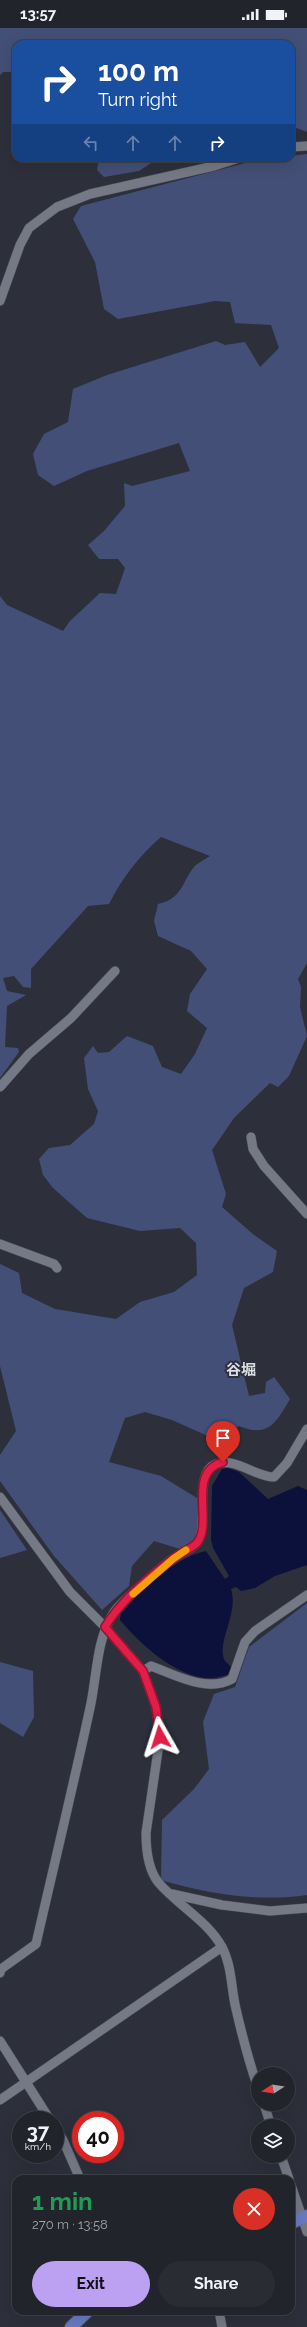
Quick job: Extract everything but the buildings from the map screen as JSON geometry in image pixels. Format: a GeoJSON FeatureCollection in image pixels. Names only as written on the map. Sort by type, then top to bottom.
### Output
{"type":"FeatureCollection","features":[{"type":"Feature","properties":{"kind":"main road"},"geometry":{"type":"LineString","coordinates":[[71,2327],[84,2315]]}},
{"type":"Feature","properties":{"kind":"street"},"geometry":{"type":"LineString","coordinates":[[295,147],[307,146]]}},
{"type":"Feature","properties":{"kind":"street"},"geometry":{"type":"LineString","coordinates":[[0,301],[20,245],[29,228],[58,208],[90,194],[226,162]]}},
{"type":"Feature","properties":{"kind":"street"},"geometry":{"type":"LineString","coordinates":[[0,1086],[29,1054],[71,1018],[115,971]]}},
{"type":"Feature","properties":{"kind":"street"},"geometry":{"type":"LineString","coordinates":[[251,1137],[253,1149],[264,1166],[307,1214]]}},
{"type":"Feature","properties":{"kind":"street"},"geometry":{"type":"LineString","coordinates":[[0,1244],[54,1264],[57,1268]]}},
{"type":"Feature","properties":{"kind":"street"},"geometry":{"type":"LineString","coordinates":[[0,1973],[1,1969],[36,1944],[90,1706],[105,1627],[115,1610],[173,1559],[197,1543],[203,1523],[202,1490],[206,1476],[214,1465],[223,1462],[235,1465],[265,1477],[274,1477],[287,1463],[307,1429]]}},
{"type":"Feature","properties":{"kind":"street"},"geometry":{"type":"LineString","coordinates":[[0,1498],[70,1592],[105,1627],[143,1671],[158,1714],[160,1737],[156,1771],[150,1798],[146,1848],[150,1865],[158,1881],[205,1926],[222,1947],[230,1970],[236,2007],[252,2067]]}},
{"type":"Feature","properties":{"kind":"street"},"geometry":{"type":"LineString","coordinates":[[143,1671],[151,1666],[204,1685],[227,1682],[232,1679],[245,1642],[255,1631],[307,1595]]}},
{"type":"Feature","properties":{"kind":"street"},"geometry":{"type":"LineString","coordinates":[[172,1894],[222,1905],[270,1911],[307,1908]]}},
{"type":"Feature","properties":{"kind":"street"},"geometry":{"type":"LineString","coordinates":[[0,2100],[222,1947]]}},
{"type":"Feature","properties":{"kind":"street"},"geometry":{"type":"LineString","coordinates":[[0,2041],[44,2111]]}},
{"type":"Feature","properties":{"kind":"street"},"geometry":{"type":"LineString","coordinates":[[64,2143],[70,2153],[78,2175]]}},
{"type":"Feature","properties":{"kind":"street"},"geometry":{"type":"LineString","coordinates":[[283,2163],[288,2175]]}},
{"type":"Feature","properties":{"kind":"street"},"geometry":{"type":"LineString","coordinates":[[295,2200],[300,2219],[307,2232]]}},
{"type":"Feature","properties":{"kind":"street"},"geometry":{"type":"LineString","coordinates":[[220,2315],[222,2327]]}},
{"type":"Feature","properties":{"kind":"shaded area"},"geometry":{"type":"Polygon","coordinates":[[[0,28],[307,28],[307,132],[295,128],[295,40],[12,40],[12,72],[3,72],[0,75],[0,28]]]}},
{"type":"Feature","properties":{"kind":"shaded area"},"geometry":{"type":"Polygon","coordinates":[[[307,154],[307,963],[298,979],[301,987],[300,1007],[307,1036],[289,1076],[278,1087],[270,1083],[234,1118],[212,1150],[226,1194],[222,1207],[254,1235],[277,1251],[273,1272],[244,1288],[232,1325],[249,1396],[265,1393],[266,1382],[274,1377],[290,1399],[280,1415],[270,1426],[257,1430],[239,1426],[217,1440],[172,1420],[145,1412],[125,1418],[109,1462],[161,1476],[197,1498],[199,1537],[180,1549],[154,1541],[132,1566],[129,1586],[102,1610],[54,1556],[0,1481],[0,1455],[16,1431],[0,1366],[0,1264],[19,1273],[22,1293],[55,1309],[116,1319],[140,1302],[174,1292],[197,1275],[196,1243],[180,1228],[140,1231],[87,1218],[53,1188],[43,1175],[39,1159],[49,1148],[70,1145],[94,1124],[98,1111],[88,1089],[84,1058],[93,1046],[98,1053],[109,1052],[127,1036],[153,1046],[162,1067],[181,1074],[195,1054],[207,1028],[187,1011],[190,994],[207,969],[191,951],[158,936],[154,921],[158,904],[167,901],[178,893],[196,865],[210,856],[161,837],[145,852],[132,868],[109,904],[88,906],[31,969],[31,988],[23,987],[14,976],[3,978],[7,991],[26,995],[7,1006],[5,1047],[18,1048],[19,1052],[0,1078],[0,596],[7,605],[63,631],[70,621],[100,593],[116,594],[125,568],[118,559],[99,559],[88,545],[104,531],[125,506],[124,483],[132,486],[190,471],[179,443],[87,471],[54,486],[38,475],[33,454],[44,434],[68,422],[73,389],[107,375],[216,341],[225,345],[245,342],[260,367],[279,348],[271,325],[235,323],[230,302],[215,301],[118,319],[104,309],[95,262],[73,219],[81,206],[249,162],[295,162],[295,156],[307,154]]]}},
{"type":"Feature","properties":{"kind":"shaded area"},"geometry":{"type":"Polygon","coordinates":[[[98,162],[152,162],[139,171],[104,177],[97,170],[98,162]]]}},
{"type":"Feature","properties":{"kind":"shaded area"},"geometry":{"type":"Polygon","coordinates":[[[228,1468],[239,1472],[268,1499],[298,1486],[307,1490],[307,1565],[275,1576],[255,1588],[241,1591],[236,1587],[231,1589],[233,1598],[232,1608],[223,1644],[223,1652],[225,1660],[232,1668],[229,1674],[220,1677],[198,1677],[173,1666],[149,1649],[120,1620],[121,1611],[160,1575],[182,1560],[194,1554],[206,1551],[225,1579],[229,1576],[213,1548],[211,1540],[212,1486],[222,1469],[228,1468]]]}},
{"type":"Feature","properties":{"kind":"shaded area"},"geometry":{"type":"Polygon","coordinates":[[[0,1510],[27,1550],[0,1558],[0,1510]]]}},
{"type":"Feature","properties":{"kind":"shaded area"},"geometry":{"type":"Polygon","coordinates":[[[307,1603],[307,1895],[270,1898],[252,1897],[215,1893],[161,1880],[162,1820],[194,1789],[209,1769],[203,1722],[214,1694],[235,1687],[249,1647],[307,1603]]]}},
{"type":"Feature","properties":{"kind":"shaded area"},"geometry":{"type":"Polygon","coordinates":[[[0,1662],[33,1671],[34,1717],[23,1737],[0,1723],[0,1662]]]}},
{"type":"Feature","properties":{"kind":"slow traffic"},"geometry":{"type":"LineString","coordinates":[[133,1594],[173,1559],[186,1550]]}},
{"type":"Feature","properties":{"kind":"district","name":"谷堀"},"geometry":{"type":"Point","coordinates":[241,1370]}},
{"type":"Feature","properties":{"kind":"route"},"geometry":{"type":"LineString","coordinates":[[160,1737],[156,1707],[143,1671],[105,1627],[115,1610],[173,1559],[197,1543],[203,1523],[202,1490],[206,1476],[214,1465],[223,1462]]}}]}
